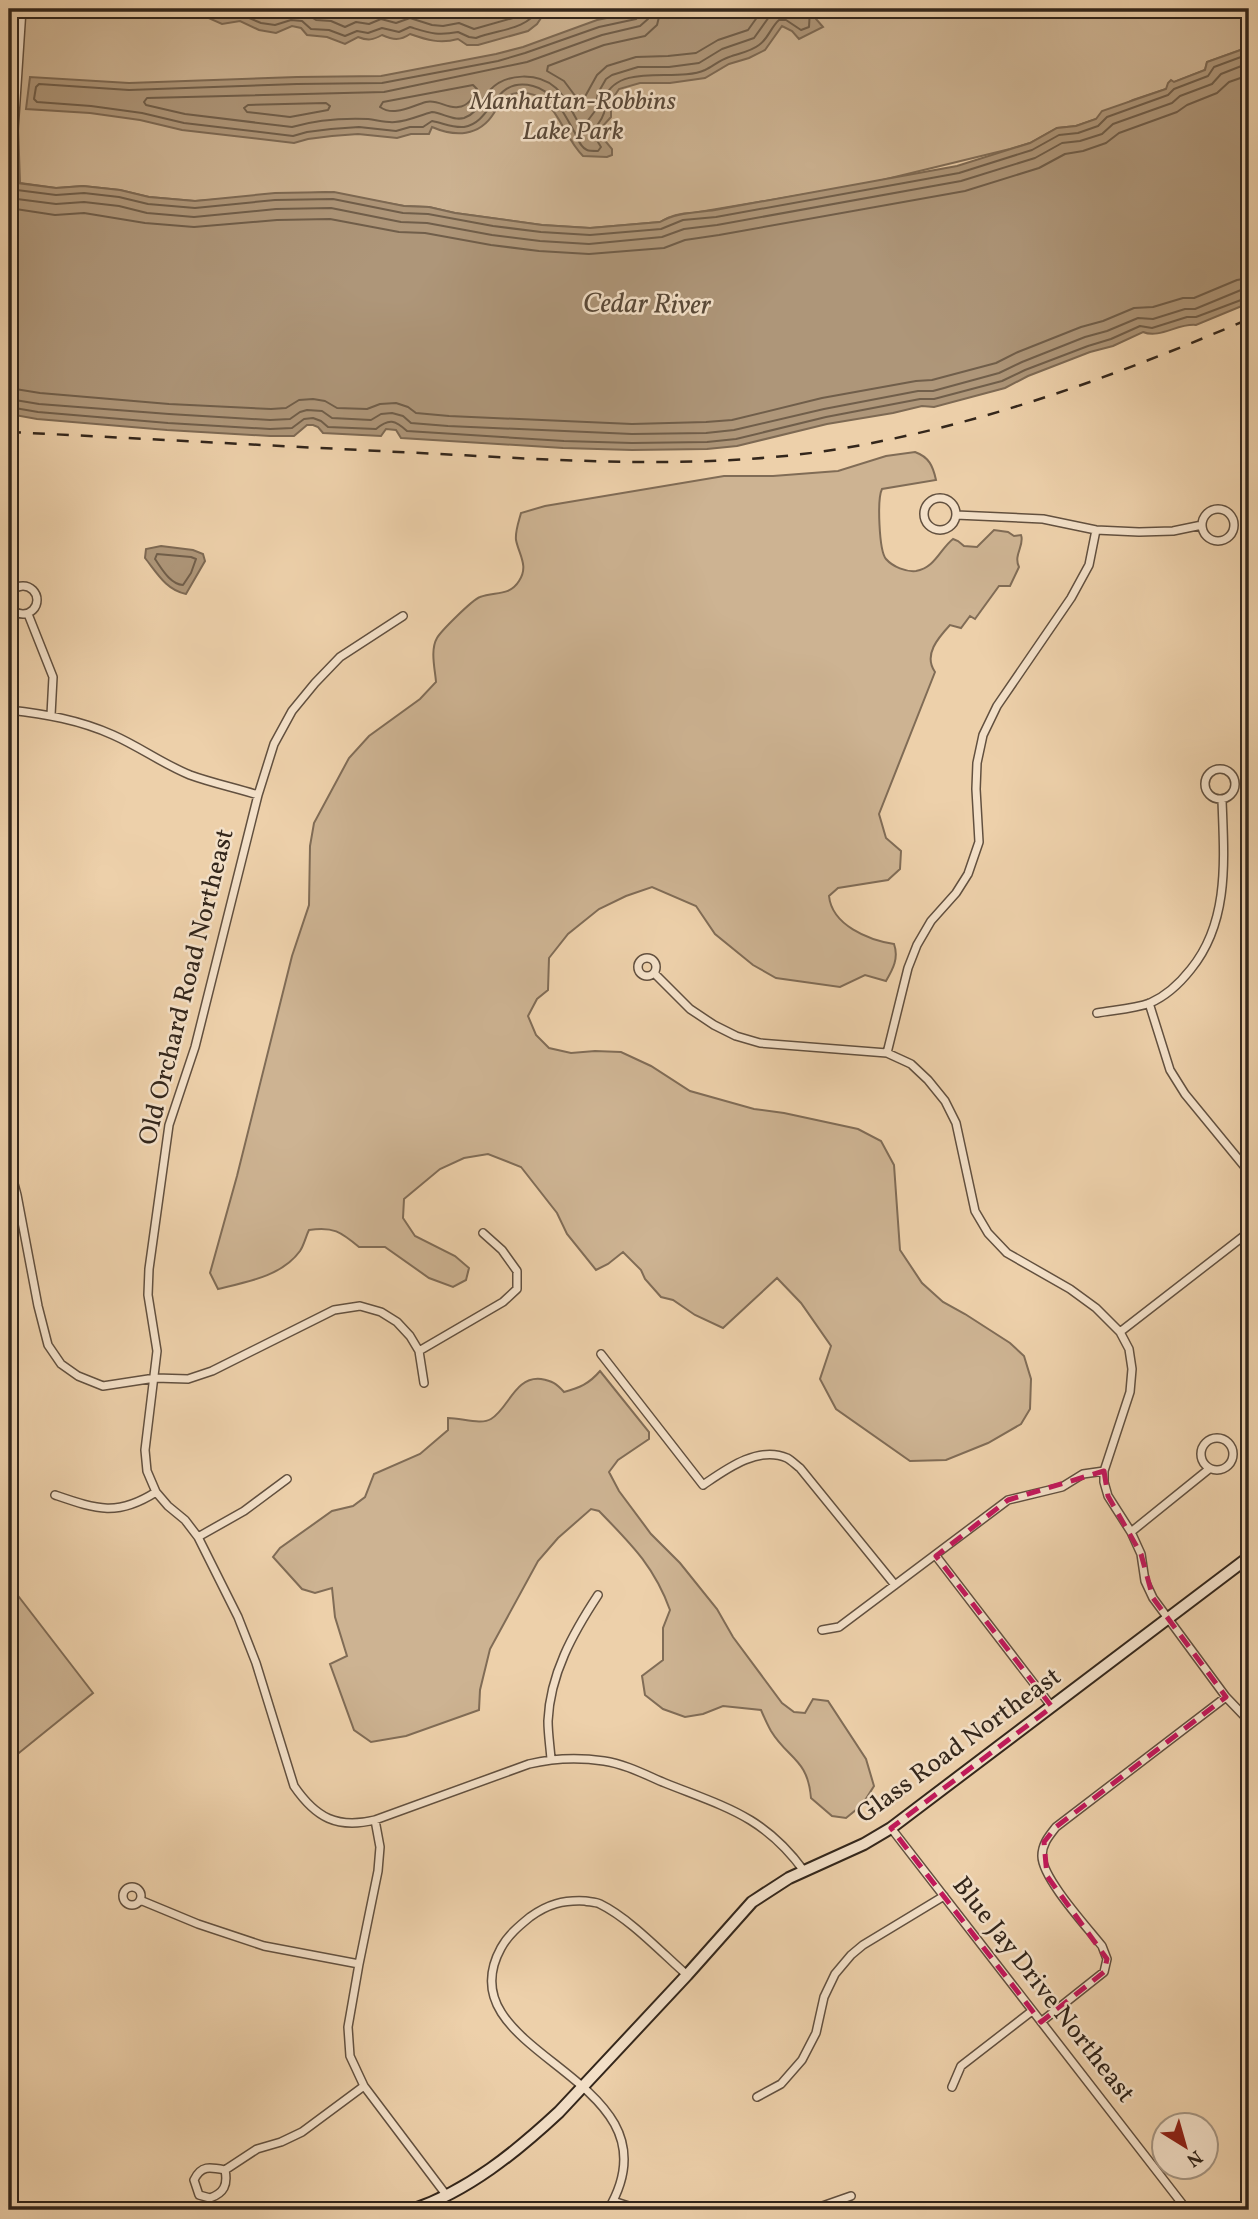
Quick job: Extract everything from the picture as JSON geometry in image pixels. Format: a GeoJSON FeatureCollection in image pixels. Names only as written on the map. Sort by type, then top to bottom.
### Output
{"type":"FeatureCollection","features":[{"type":"Feature","properties":{"kind":"street"},"geometry":{"type":"LineString","coordinates":[[10,161],[22,9]]}},
{"type":"Feature","properties":{"kind":"street"},"geometry":{"type":"LineString","coordinates":[[936,498],[941,498],[951,501],[956,515],[952,525],[942,530],[932,528],[924,514],[927,505],[936,498]]}},
{"type":"Feature","properties":{"kind":"street"},"geometry":{"type":"LineString","coordinates":[[1214,509],[1229,513],[1234,523],[1232,533],[1219,540],[1206,534],[1202,525],[1206,515],[1214,509]]}},
{"type":"Feature","properties":{"kind":"street"},"geometry":{"type":"LineString","coordinates":[[956,515],[1043,519],[1096,530],[1162,531],[1202,525]]}},
{"type":"Feature","properties":{"kind":"street"},"geometry":{"type":"LineString","coordinates":[[887,1053],[908,968],[917,945],[931,921],[968,874],[979,842],[976,789],[977,763],[983,735],[997,706],[1071,598],[1088,565],[1096,530]]}},
{"type":"Feature","properties":{"kind":"street"},"geometry":{"type":"LineString","coordinates":[[27,586],[37,595],[35,608],[28,614],[19,614],[11,607],[11,594],[18,587],[27,586]]}},
{"type":"Feature","properties":{"kind":"street"},"geometry":{"type":"LineString","coordinates":[[28,614],[53,677],[51,715]]}},
{"type":"Feature","properties":{"kind":"street","name":"Old Orchard Road Northeast"},"geometry":{"type":"LineString","coordinates":[[403,616],[340,657],[314,682],[292,711],[274,744],[258,794],[212,985],[169,1125],[149,1269],[148,1294],[157,1351],[145,1450],[147,1471],[156,1492],[198,1537],[238,1617],[252,1652],[294,1786],[304,1801],[318,1813],[335,1822],[355,1825],[529,1764],[551,1759],[606,1761],[736,1811],[762,1826],[787,1848],[804,1871]]}},
{"type":"Feature","properties":{"kind":"street"},"geometry":{"type":"LineString","coordinates":[[9,710],[51,715],[114,736],[193,776],[258,794]]}},
{"type":"Feature","properties":{"kind":"street"},"geometry":{"type":"LineString","coordinates":[[1219,769],[1230,772],[1236,786],[1231,795],[1222,800],[1209,795],[1205,786],[1207,776],[1219,769]]}},
{"type":"Feature","properties":{"kind":"street"},"geometry":{"type":"LineString","coordinates":[[1097,1013],[1149,1003],[1178,985],[1200,958],[1215,924],[1224,883],[1222,800]]}},
{"type":"Feature","properties":{"kind":"street"},"geometry":{"type":"LineString","coordinates":[[654,973],[690,1009],[736,1036],[760,1043],[887,1053],[911,1064],[945,1101],[956,1123],[975,1211],[988,1233],[1007,1253],[1070,1289],[1096,1308],[1120,1332],[1129,1349],[1132,1369],[1130,1392],[1104,1471],[1108,1496],[1141,1554],[1149,1590],[1226,1697],[1249,1721]]}},
{"type":"Feature","properties":{"kind":"street"},"geometry":{"type":"LineString","coordinates":[[1149,1003],[1170,1070],[1185,1094],[1249,1172]]}},
{"type":"Feature","properties":{"kind":"street"},"geometry":{"type":"LineString","coordinates":[[9,1165],[48,1345],[61,1363],[78,1376],[103,1386],[155,1378],[188,1379],[212,1371],[334,1310],[360,1307],[381,1311],[397,1322],[419,1351],[424,1383]]}},
{"type":"Feature","properties":{"kind":"street"},"geometry":{"type":"LineString","coordinates":[[1120,1332],[1249,1232]]}},
{"type":"Feature","properties":{"kind":"street"},"geometry":{"type":"LineString","coordinates":[[419,1351],[503,1302],[517,1289],[517,1271],[502,1250],[483,1233]]}},
{"type":"Feature","properties":{"kind":"street"},"geometry":{"type":"LineString","coordinates":[[601,1354],[703,1485],[736,1462],[775,1455],[787,1458],[800,1468],[895,1586]]}},
{"type":"Feature","properties":{"kind":"street"},"geometry":{"type":"LineString","coordinates":[[1130,1532],[1209,1469],[1219,1470],[1228,1465],[1233,1456],[1230,1445],[1226,1442],[1216,1438],[1203,1446],[1200,1456],[1209,1469]]}},
{"type":"Feature","properties":{"kind":"street"},"geometry":{"type":"LineString","coordinates":[[822,1630],[839,1627],[1008,1500],[1062,1487],[1083,1474],[1104,1471]]}},
{"type":"Feature","properties":{"kind":"street"},"geometry":{"type":"LineString","coordinates":[[198,1537],[244,1511],[287,1479]]}},
{"type":"Feature","properties":{"kind":"street"},"geometry":{"type":"LineString","coordinates":[[55,1496],[101,1508],[120,1508],[139,1503],[156,1492]]}},
{"type":"Feature","properties":{"kind":"street"},"geometry":{"type":"LineString","coordinates":[[936,1556],[1052,1707]]}},
{"type":"Feature","properties":{"kind":"street","name":"Glass Road Northeast"},"geometry":{"type":"LineString","coordinates":[[412,2210],[447,2196],[537,2133],[687,1975],[752,1902],[768,1890],[864,1844],[891,1828],[1249,1557]]}},
{"type":"Feature","properties":{"kind":"street"},"geometry":{"type":"LineString","coordinates":[[551,1759],[548,1722],[552,1690],[563,1656],[577,1627],[598,1595]]}},
{"type":"Feature","properties":{"kind":"street"},"geometry":{"type":"LineString","coordinates":[[1041,2022],[1104,1972],[1107,1959],[1102,1946],[1047,1876],[1042,1857],[1044,1843],[1056,1827],[1226,1697]]}},
{"type":"Feature","properties":{"kind":"street"},"geometry":{"type":"LineString","coordinates":[[375,1819],[380,1847],[379,1871],[348,2027],[350,2056],[364,2086],[447,2196]]}},
{"type":"Feature","properties":{"kind":"street","name":"Blue Jay Drive Northeast"},"geometry":{"type":"LineString","coordinates":[[891,1828],[1187,2210]]}},
{"type":"Feature","properties":{"kind":"street"},"geometry":{"type":"LineString","coordinates":[[757,2097],[781,2084],[802,2060],[816,2034],[824,1997],[835,1974],[851,1955],[944,1896]]}},
{"type":"Feature","properties":{"kind":"street"},"geometry":{"type":"LineString","coordinates":[[140,1900],[198,1924],[264,1946],[359,1964]]}},
{"type":"Feature","properties":{"kind":"street"},"geometry":{"type":"LineString","coordinates":[[608,2210],[622,2180],[625,2164],[624,2145],[618,2127],[582,2087],[506,2020],[493,1998],[492,1969],[505,1941],[540,1910],[570,1900],[598,1902],[620,1917],[687,1975]]}},
{"type":"Feature","properties":{"kind":"street"},"geometry":{"type":"LineString","coordinates":[[952,2087],[961,2066],[1032,2011]]}},
{"type":"Feature","properties":{"kind":"street"},"geometry":{"type":"LineString","coordinates":[[225,2170],[227,2182],[222,2192],[210,2198],[199,2195],[194,2180],[200,2171],[208,2167],[225,2170],[257,2148],[302,2132],[364,2086]]}},
{"type":"Feature","properties":{"kind":"street"},"geometry":{"type":"LineString","coordinates":[[811,2210],[851,2196]]}},
{"type":"Feature","properties":{"kind":"street"},"geometry":{"type":"LineString","coordinates":[[613,2201],[641,2210]]}},
{"type":"Feature","properties":{"kind":"highlighted area"},"geometry":{"type":"Polygon","coordinates":[[[1104,1471],[1108,1496],[1141,1554],[1153,1598],[1226,1697],[1056,1827],[1044,1842],[1047,1876],[1107,1959],[1104,1972],[1041,2022],[891,1828],[1052,1707],[936,1556],[1008,1500],[1104,1471]]]}},
{"type":"Feature","properties":{"kind":"green space","name":"Manhattan-Robbins Lake Park"},"geometry":{"type":"Polygon","coordinates":[[[14,9],[1249,9],[1249,47],[1207,62],[1205,70],[1174,82],[1166,89],[1133,100],[1096,119],[1076,126],[1057,128],[1030,143],[1010,149],[866,184],[680,214],[660,222],[590,228],[542,225],[326,192],[195,201],[149,197],[120,190],[83,186],[56,188],[20,183],[14,9]]]}},
{"type":"Feature","properties":{"kind":"green space"},"geometry":{"type":"Polygon","coordinates":[[[915,452],[930,463],[936,480],[882,489],[880,536],[884,554],[889,562],[908,571],[923,569],[933,562],[953,539],[964,546],[977,547],[994,530],[1008,532],[1014,536],[1021,535],[1022,543],[1017,558],[1019,567],[1010,586],[999,586],[975,619],[970,616],[961,628],[950,625],[931,653],[935,672],[879,814],[886,838],[901,851],[900,869],[888,880],[838,888],[829,896],[837,915],[844,923],[863,935],[894,944],[896,959],[886,981],[865,975],[840,987],[776,978],[753,965],[715,934],[696,906],[652,887],[599,909],[568,934],[549,958],[548,990],[537,999],[528,1016],[536,1035],[549,1048],[571,1053],[621,1052],[651,1066],[690,1091],[754,1109],[858,1129],[881,1141],[894,1165],[900,1250],[922,1283],[943,1302],[1010,1343],[1024,1356],[1031,1379],[1030,1409],[1021,1424],[988,1443],[946,1460],[910,1461],[836,1409],[820,1379],[831,1346],[801,1303],[777,1278],[723,1328],[695,1315],[673,1300],[661,1297],[645,1279],[641,1270],[623,1252],[596,1270],[567,1234],[557,1213],[521,1167],[488,1154],[464,1158],[440,1169],[404,1199],[403,1218],[415,1236],[455,1256],[469,1268],[466,1280],[453,1287],[429,1278],[385,1247],[359,1247],[342,1234],[324,1229],[309,1230],[300,1251],[274,1272],[218,1289],[210,1273],[292,956],[309,905],[310,846],[314,823],[349,758],[369,736],[420,699],[436,682],[434,648],[440,634],[476,599],[506,592],[519,581],[523,565],[516,537],[521,513],[545,506],[724,476],[773,476],[838,471],[886,456],[915,452]]]}},
{"type":"Feature","properties":{"kind":"green space"},"geometry":{"type":"Polygon","coordinates":[[[600,1371],[649,1432],[649,1439],[618,1460],[609,1472],[619,1491],[651,1534],[680,1563],[717,1609],[733,1637],[782,1703],[794,1712],[805,1713],[813,1699],[828,1701],[866,1759],[874,1786],[862,1805],[846,1818],[832,1816],[811,1798],[802,1767],[777,1740],[761,1710],[723,1706],[703,1714],[685,1717],[663,1709],[645,1695],[642,1676],[663,1660],[663,1628],[670,1610],[657,1581],[640,1556],[599,1511],[591,1509],[558,1538],[538,1561],[490,1649],[480,1690],[479,1710],[406,1736],[371,1742],[354,1730],[330,1664],[347,1656],[335,1617],[332,1588],[315,1593],[302,1589],[273,1557],[280,1548],[332,1511],[353,1506],[365,1497],[374,1474],[420,1454],[448,1430],[448,1418],[487,1421],[497,1414],[525,1382],[532,1379],[545,1380],[559,1386],[564,1392],[583,1385],[600,1371]]]}},
{"type":"Feature","properties":{"kind":"green space"},"geometry":{"type":"Polygon","coordinates":[[[9,1584],[93,1693],[9,1761],[9,1584]]]}},
{"type":"Feature","properties":{"kind":"water"},"geometry":{"type":"Polygon","coordinates":[[[175,9],[547,9],[537,24],[528,31],[478,45],[467,45],[458,39],[434,41],[410,34],[396,39],[382,35],[370,39],[358,37],[345,44],[327,37],[307,35],[301,28],[292,26],[276,33],[259,30],[240,21],[222,24],[193,11],[185,14],[175,9]]]}},
{"type":"Feature","properties":{"kind":"water"},"geometry":{"type":"Polygon","coordinates":[[[650,9],[817,9],[816,19],[823,27],[799,39],[792,31],[782,26],[765,50],[729,64],[705,78],[670,83],[640,83],[619,89],[611,101],[611,117],[601,128],[602,137],[612,149],[612,155],[607,157],[583,156],[549,105],[530,94],[517,93],[509,96],[500,103],[488,121],[466,133],[432,127],[429,134],[411,134],[397,138],[358,134],[294,143],[182,130],[140,120],[90,113],[26,109],[30,77],[129,83],[381,76],[496,54],[597,20],[650,9]]]}},
{"type":"Feature","properties":{"kind":"water","name":"Cedar River"},"geometry":{"type":"Polygon","coordinates":[[[1249,47],[1249,303],[1196,325],[1156,334],[1143,332],[1113,346],[1028,376],[1005,388],[934,407],[922,406],[827,424],[737,446],[707,449],[563,448],[401,438],[396,430],[386,429],[381,436],[323,433],[313,425],[307,425],[294,436],[270,436],[167,430],[37,419],[9,414],[9,182],[56,188],[83,186],[120,190],[149,197],[195,201],[275,193],[334,192],[404,206],[429,207],[542,225],[590,228],[660,222],[680,215],[957,166],[1030,143],[1057,128],[1076,126],[1096,119],[1102,111],[1166,89],[1171,80],[1174,82],[1205,70],[1207,62],[1249,47]]]}},
{"type":"Feature","properties":{"kind":"water"},"geometry":{"type":"Polygon","coordinates":[[[161,546],[203,554],[205,561],[186,594],[167,585],[145,558],[146,549],[161,546]]]}},
{"type":"Feature","properties":{"kind":"railway"},"geometry":{"type":"LineString","coordinates":[[9,432],[590,461],[689,462],[789,456],[892,439],[997,412],[1098,379],[1249,319]]}}]}
